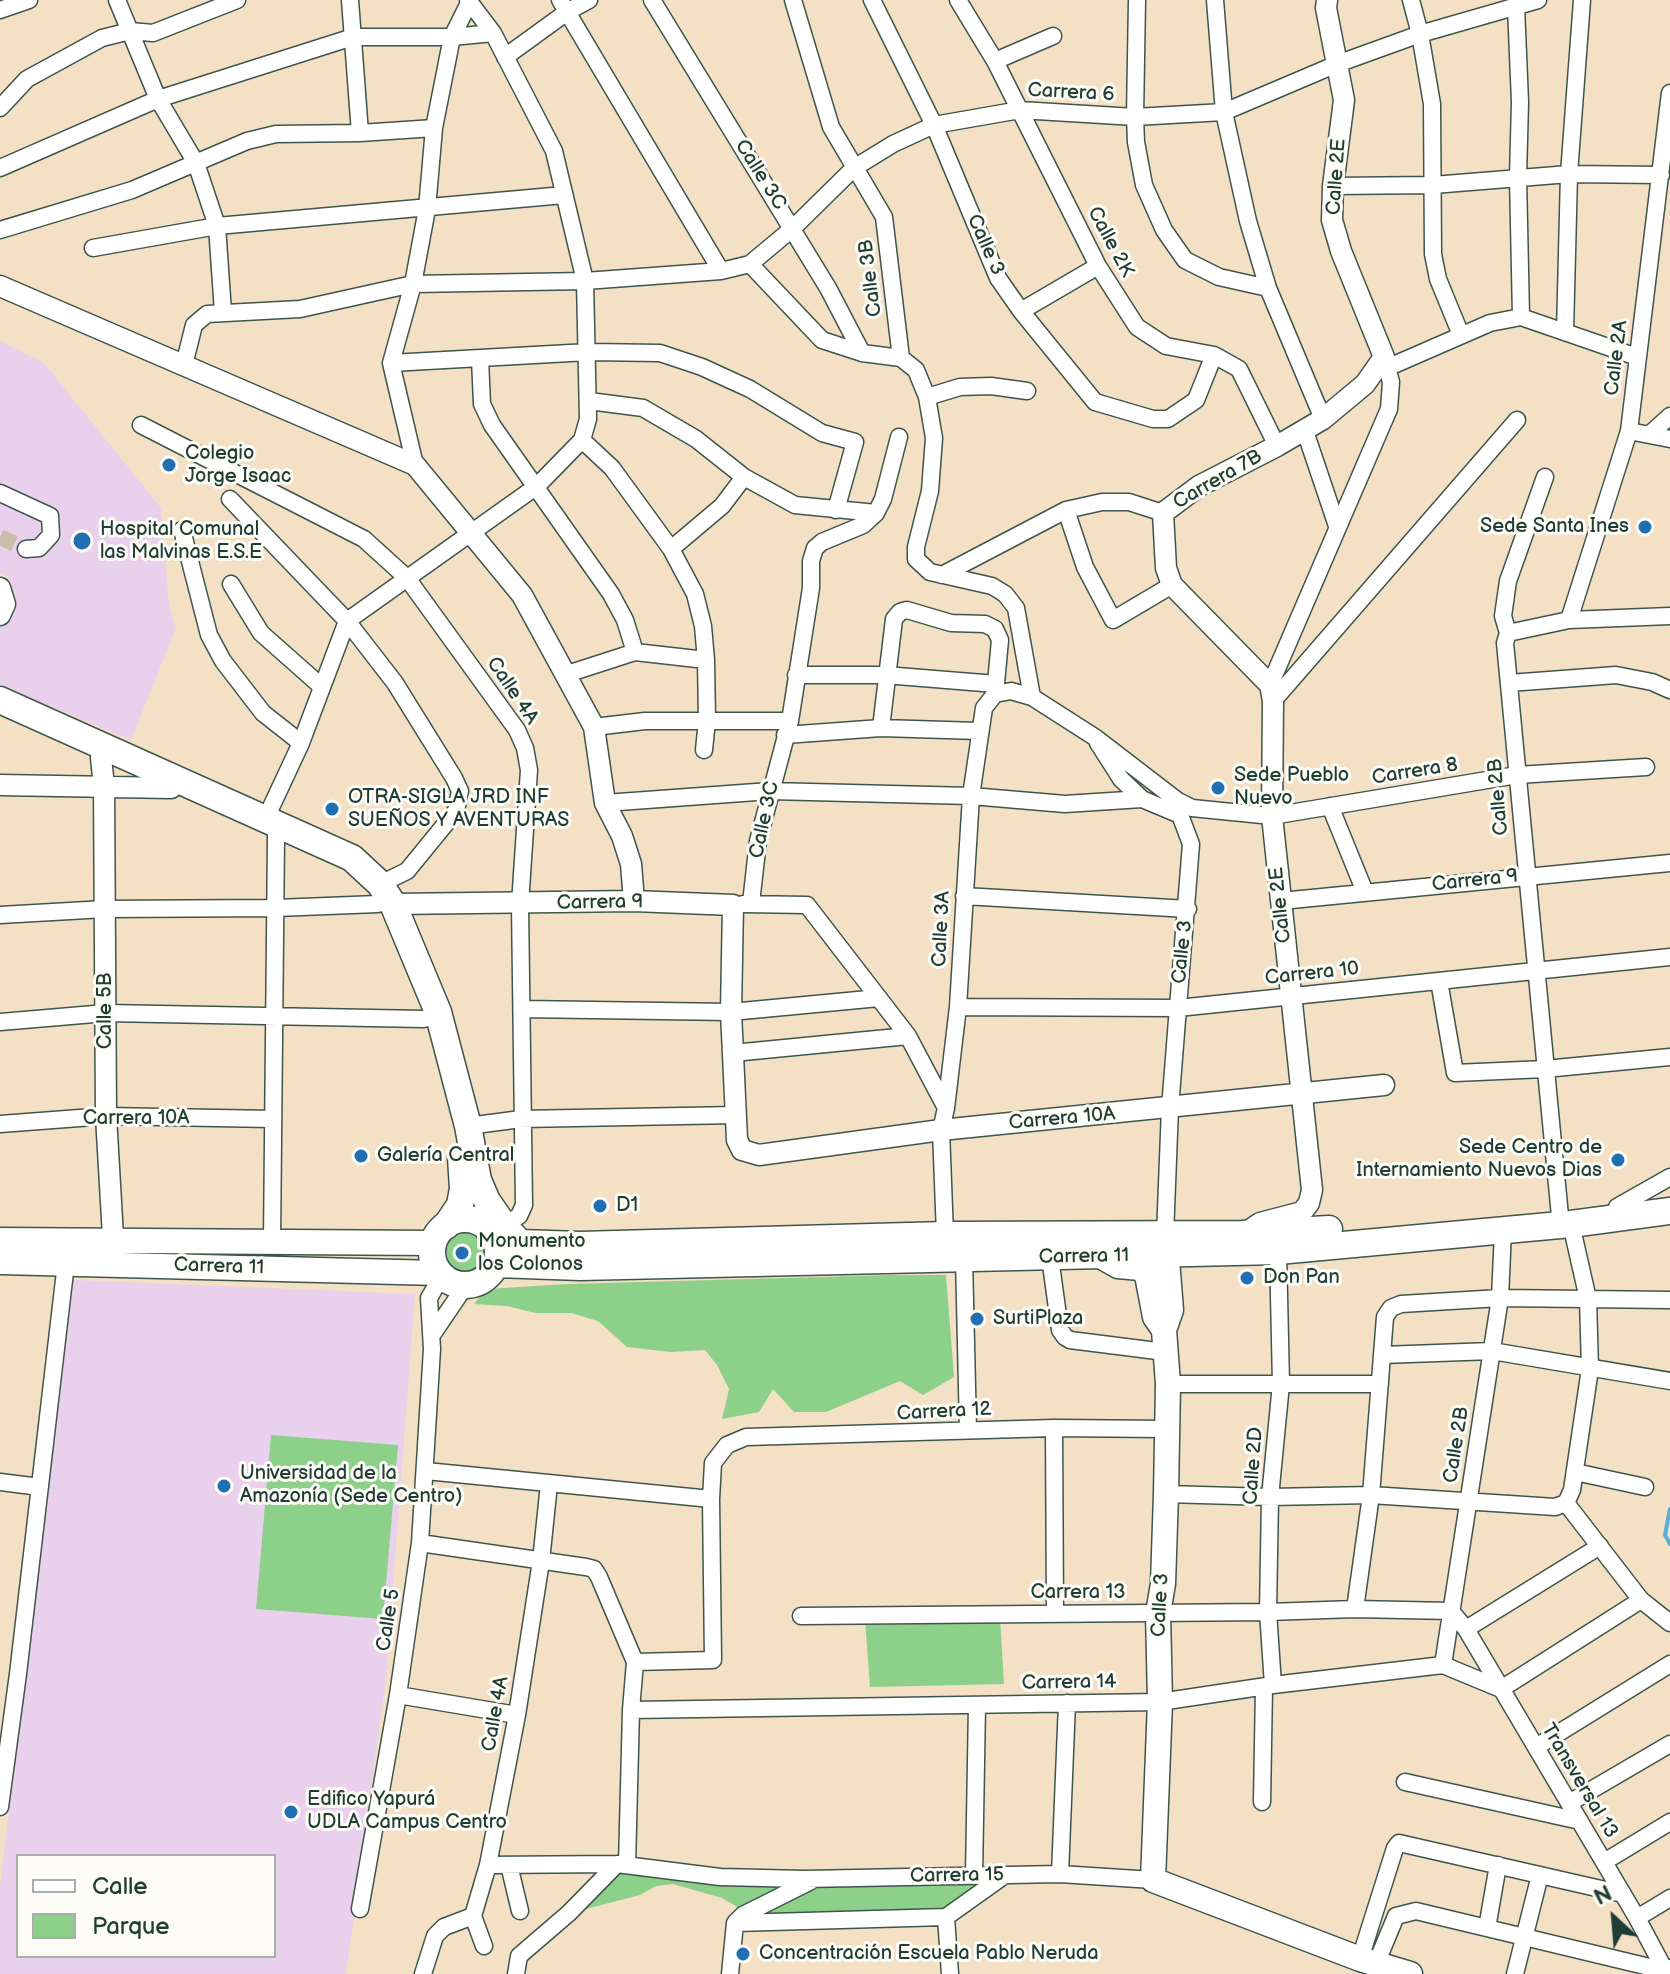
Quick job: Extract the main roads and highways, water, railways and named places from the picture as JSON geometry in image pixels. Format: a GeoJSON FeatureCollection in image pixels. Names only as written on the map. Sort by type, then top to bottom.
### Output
{"type":"FeatureCollection","features":[{"type":"Feature","properties":{"kind":"main road"},"geometry":{"type":"LineString","coordinates":[[0,700],[271,827],[384,897],[438,1012],[468,1126],[478,1180],[502,1242],[489,1275],[478,1282],[449,1278],[434,1264],[440,1234],[460,1205],[463,1189],[461,1160],[424,1019],[384,897]]}},
{"type":"Feature","properties":{"kind":"main road"},"geometry":{"type":"LineString","coordinates":[[0,714],[171,788],[271,827]]}},
{"type":"Feature","properties":{"kind":"main road","name":"Carrera 11"},"geometry":{"type":"LineString","coordinates":[[502,1242],[580,1267],[964,1258],[1049,1247],[1242,1243],[1565,1220],[1669,1197]]}},
{"type":"Feature","properties":{"kind":"main road","name":"Carrera 11"},"geometry":{"type":"LineString","coordinates":[[1242,1243],[1278,1251],[1503,1231],[1669,1197]]}},
{"type":"Feature","properties":{"kind":"main road"},"geometry":{"type":"LineString","coordinates":[[440,1234],[465,1220],[475,1221],[502,1242]]}},
{"type":"Feature","properties":{"kind":"main road","name":"Carrera 11"},"geometry":{"type":"LineString","coordinates":[[0,1262],[66,1263],[114,1252],[440,1234]]}},
{"type":"Feature","properties":{"kind":"main road","name":"Carrera 11"},"geometry":{"type":"LineString","coordinates":[[502,1242],[580,1245],[945,1235],[1102,1256],[1165,1245]]}},
{"type":"Feature","properties":{"kind":"main road","name":"Carrera 11"},"geometry":{"type":"LineString","coordinates":[[0,1240],[449,1278]]}},
{"type":"Feature","properties":{"kind":"main road","name":"Calle 3"},"geometry":{"type":"LineString","coordinates":[[1153,1880],[1160,1702],[1158,1613],[1163,1584],[1166,1494],[1168,1384],[1165,1341],[1171,1310],[1165,1245]]}},
{"type":"Feature","properties":{"kind":"main road","name":"Calle 3"},"geometry":{"type":"LineString","coordinates":[[1102,1256],[1118,1266],[1140,1268],[1147,1275],[1155,1317],[1165,1341]]}},
{"type":"Feature","properties":{"kind":"main road","name":"Carrera 15"},"geometry":{"type":"LineString","coordinates":[[1153,1880],[1408,1974]]}},
{"type":"Feature","properties":{"kind":"waterway"},"geometry":{"type":"LineString","coordinates":[[1670,1509],[1665,1535],[1670,1544]]}},
{"type":"Feature","properties":{"kind":"tunnel"},"geometry":{"type":"LineString","coordinates":[[0,537],[26,549]]}},
{"type":"Feature","properties":{"kind":"place","name":"Colegio Jorge Isaac"},"geometry":{"type":"Point","coordinates":[169,465]}},
{"type":"Feature","properties":{"kind":"place","name":"Sede Santa Ines"},"geometry":{"type":"Point","coordinates":[1645,527]}},
{"type":"Feature","properties":{"kind":"place","name":"Hospital Comunal las Malvinas E.S.E"},"geometry":{"type":"Point","coordinates":[82,541]}},
{"type":"Feature","properties":{"kind":"place","name":"Sede Pueblo Nuevo"},"geometry":{"type":"Point","coordinates":[1218,788]}},
{"type":"Feature","properties":{"kind":"place","name":"OTRA-SIGLA JRD INF SUEÑOS Y AVENTURAS"},"geometry":{"type":"Point","coordinates":[332,809]}},
{"type":"Feature","properties":{"kind":"place","name":"Galería Central"},"geometry":{"type":"Point","coordinates":[361,1156]}},
{"type":"Feature","properties":{"kind":"place","name":"Sede Centro de Internamiento Nuevos Dias"},"geometry":{"type":"Point","coordinates":[1618,1160]}},
{"type":"Feature","properties":{"kind":"place","name":"D1"},"geometry":{"type":"Point","coordinates":[600,1206]}},
{"type":"Feature","properties":{"kind":"place","name":"Monumento los Colonos"},"geometry":{"type":"Point","coordinates":[462,1253]}},
{"type":"Feature","properties":{"kind":"place","name":"Don Pan"},"geometry":{"type":"Point","coordinates":[1247,1278]}},
{"type":"Feature","properties":{"kind":"place","name":"SurtiPlaza"},"geometry":{"type":"Point","coordinates":[977,1319]}},
{"type":"Feature","properties":{"kind":"place","name":"Universidad de la Amazonía (Sede Centro)"},"geometry":{"type":"Point","coordinates":[224,1486]}},
{"type":"Feature","properties":{"kind":"place","name":"Edifico Yapurá UDLA Campus Centro"},"geometry":{"type":"Point","coordinates":[291,1812]}},
{"type":"Feature","properties":{"kind":"place","name":"Concentración Escuela Pablo Neruda"},"geometry":{"type":"Point","coordinates":[743,1954]}}]}
